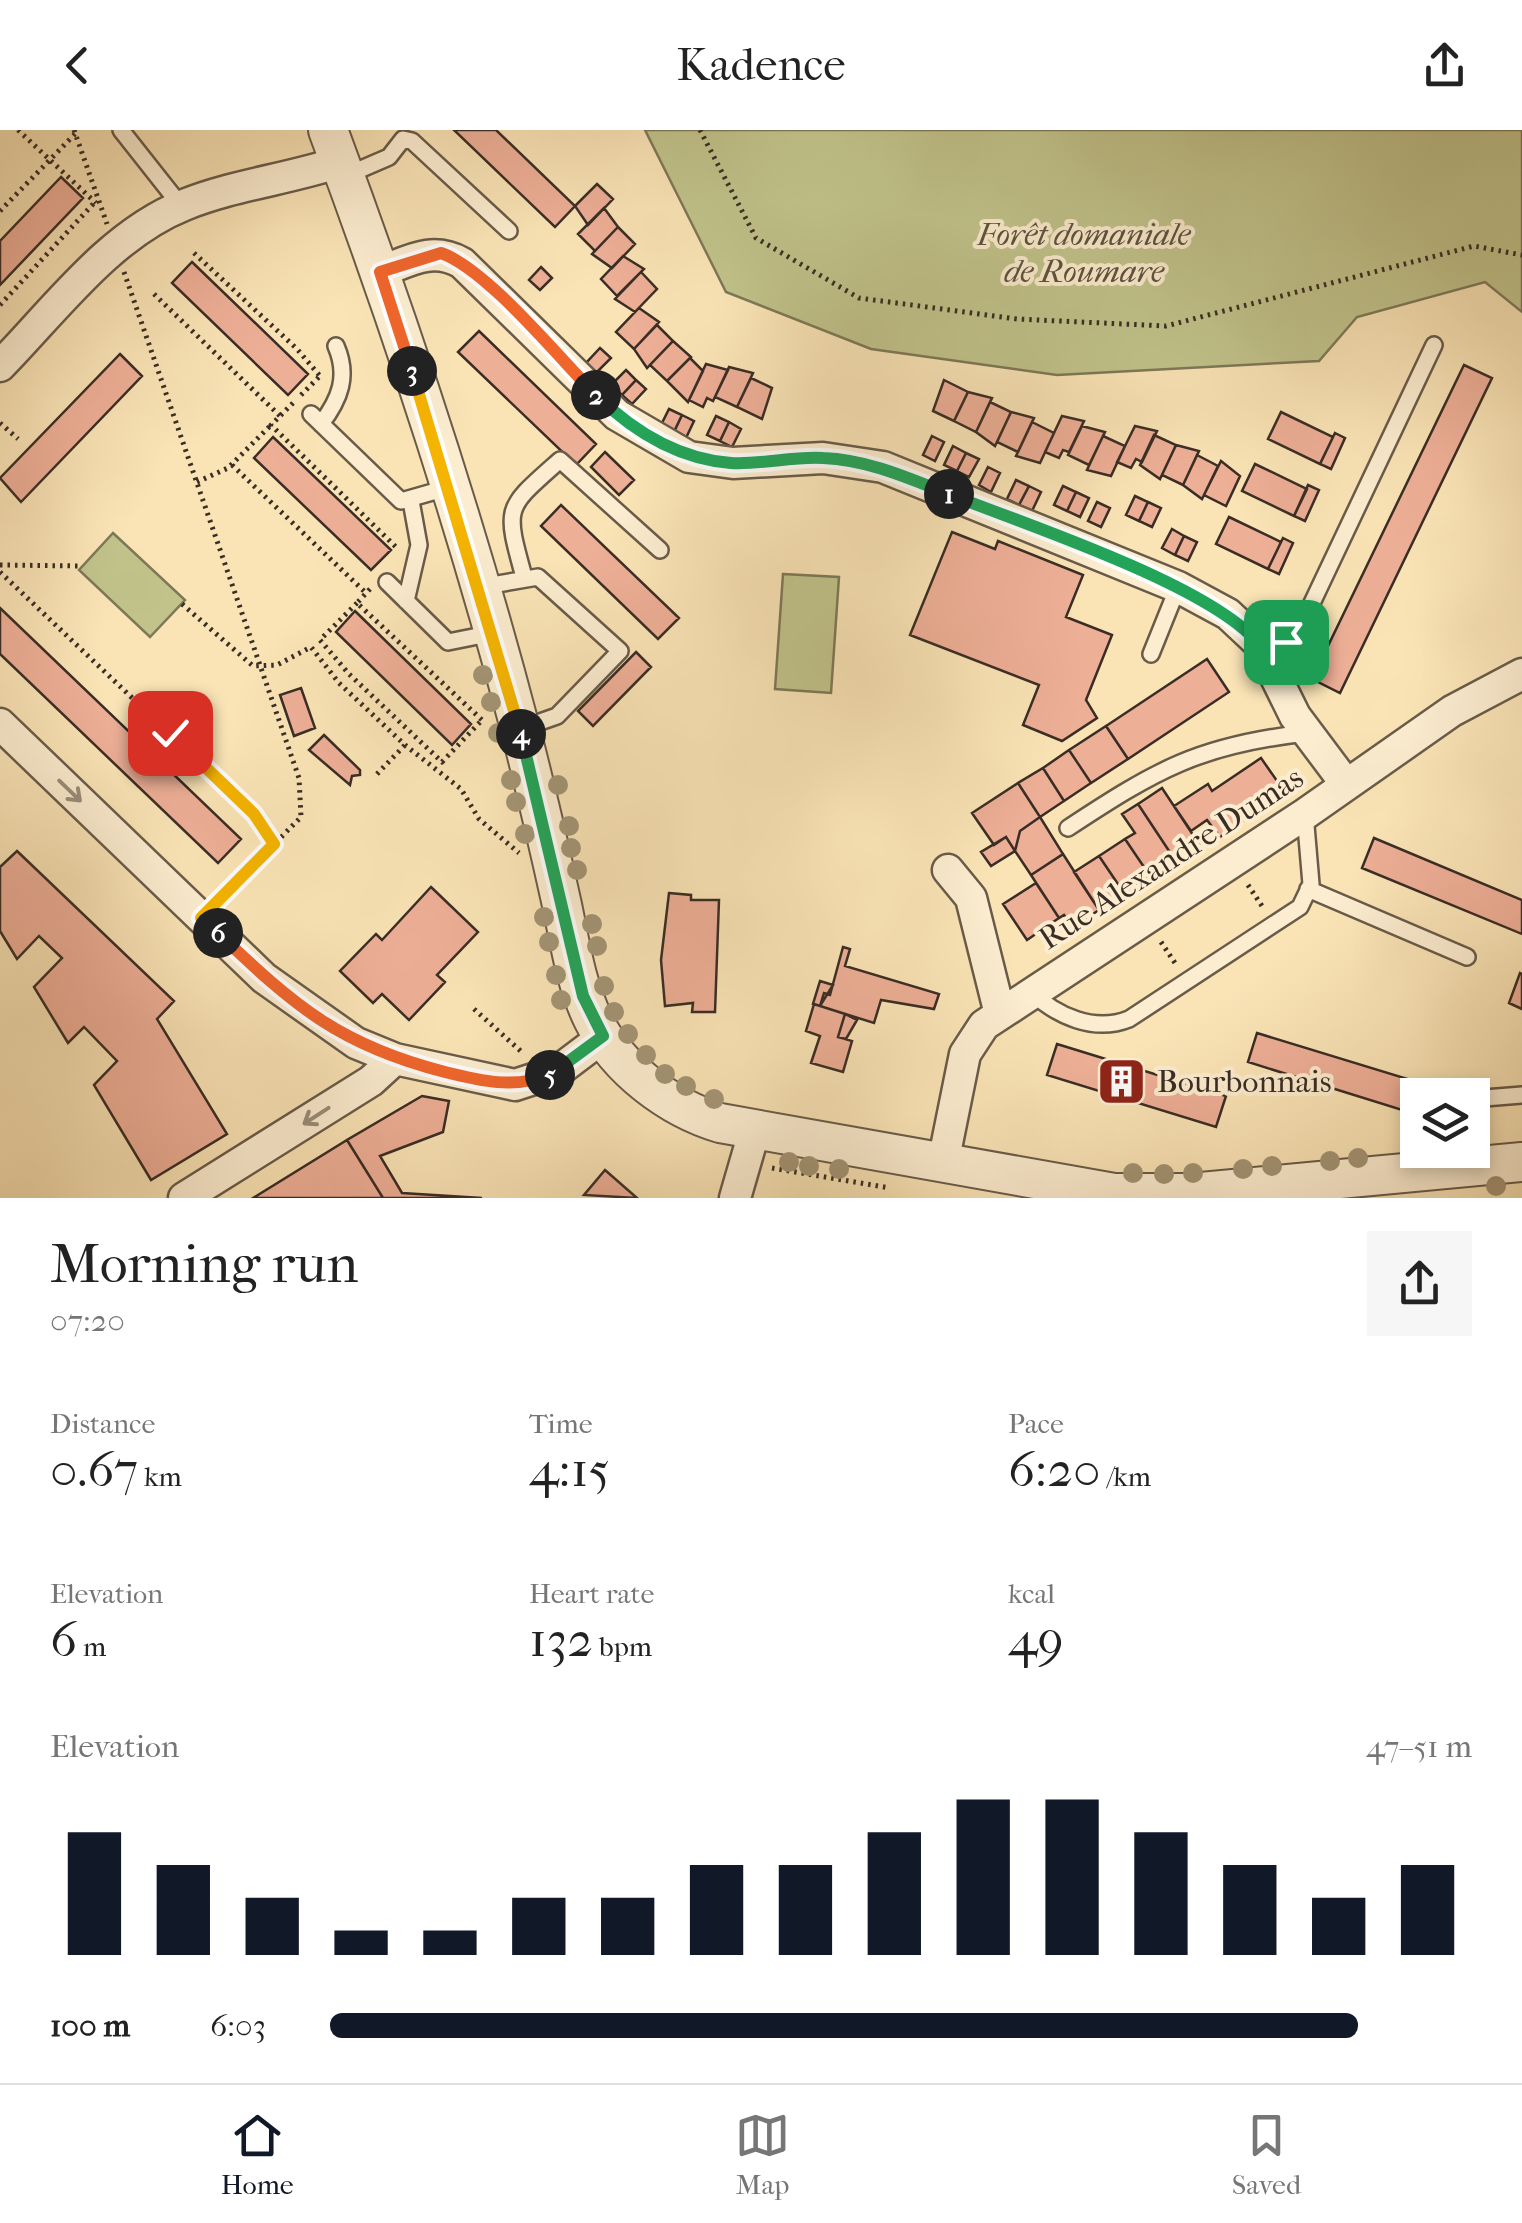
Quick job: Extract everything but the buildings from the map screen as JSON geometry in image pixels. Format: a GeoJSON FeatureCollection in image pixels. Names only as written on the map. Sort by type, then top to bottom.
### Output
{"type":"FeatureCollection","features":[{"type":"Feature","properties":{"kind":"street"},"geometry":{"type":"LineString","coordinates":[[0,366],[116,248],[150,221],[181,206],[337,156],[380,272],[480,587],[520,729],[583,996],[603,1036],[624,1062],[674,1104],[750,1144],[943,1163],[1114,1192],[1294,1191],[1405,1168]]}},
{"type":"Feature","properties":{"kind":"street"},"geometry":{"type":"LineString","coordinates":[[380,272],[426,254],[441,253],[462,263],[616,415],[689,457],[733,463],[823,458],[883,467],[1178,587],[1228,614],[1264,651],[1306,733],[1346,784]]}},
{"type":"Feature","properties":{"kind":"street","name":"Rue Alexandre Dumas"},"geometry":{"type":"LineString","coordinates":[[943,1163],[965,1054],[984,1025],[1305,814],[1452,711],[1522,674]]}},
{"type":"Feature","properties":{"kind":"street"},"geometry":{"type":"LineString","coordinates":[[0,724],[264,978],[322,1024],[395,1059],[515,1085],[549,1076],[603,1036]]}},
{"type":"Feature","properties":{"kind":"street"},"geometry":{"type":"LineString","coordinates":[[948,870],[971,898],[1000,1014]]}},
{"type":"Feature","properties":{"kind":"street"},"geometry":{"type":"LineString","coordinates":[[184,1198],[371,1080],[395,1059]]}},
{"type":"Feature","properties":{"kind":"street"},"geometry":{"type":"LineString","coordinates":[[735,1198],[750,1144]]}},
{"type":"Feature","properties":{"kind":"street"},"geometry":{"type":"LineString","coordinates":[[1490,1161],[1522,1162]]}},
{"type":"Feature","properties":{"kind":"lane"},"geometry":{"type":"LineString","coordinates":[[122,130],[181,206]]}},
{"type":"Feature","properties":{"kind":"lane"},"geometry":{"type":"LineString","coordinates":[[337,156],[389,156],[403,135],[420,146],[509,231]]}},
{"type":"Feature","properties":{"kind":"lane"},"geometry":{"type":"LineString","coordinates":[[1264,651],[1286,642],[1304,620],[1434,345]]}},
{"type":"Feature","properties":{"kind":"lane"},"geometry":{"type":"LineString","coordinates":[[336,346],[344,372],[342,387],[316,419],[401,501],[450,487]]}},
{"type":"Feature","properties":{"kind":"lane"},"geometry":{"type":"LineString","coordinates":[[524,577],[509,524],[514,501],[560,460],[660,550]]}},
{"type":"Feature","properties":{"kind":"lane"},"geometry":{"type":"LineString","coordinates":[[406,601],[419,545],[411,501]]}},
{"type":"Feature","properties":{"kind":"lane"},"geometry":{"type":"LineString","coordinates":[[480,587],[524,577],[550,584],[620,651],[557,716],[520,729]]}},
{"type":"Feature","properties":{"kind":"lane"},"geometry":{"type":"LineString","coordinates":[[387,582],[448,642],[493,632]]}},
{"type":"Feature","properties":{"kind":"lane"},"geometry":{"type":"LineString","coordinates":[[1151,654],[1178,587]]}},
{"type":"Feature","properties":{"kind":"lane"},"geometry":{"type":"LineString","coordinates":[[1068,828],[1150,774],[1208,750],[1306,733]]}},
{"type":"Feature","properties":{"kind":"lane"},"geometry":{"type":"LineString","coordinates":[[1031,992],[1063,1016],[1108,1025],[1128,1019],[1187,981],[1300,906],[1308,889],[1312,858],[1305,814]]}},
{"type":"Feature","properties":{"kind":"lane"},"geometry":{"type":"LineString","coordinates":[[1308,889],[1467,957]]}},
{"type":"Feature","properties":{"kind":"lane"},"geometry":{"type":"LineString","coordinates":[[1490,1098],[1522,1095]]}},
{"type":"Feature","properties":{"kind":"path"},"geometry":{"type":"LineString","coordinates":[[18,130],[102,208]]}},
{"type":"Feature","properties":{"kind":"path"},"geometry":{"type":"LineString","coordinates":[[700,130],[756,238],[859,298],[1017,319],[1166,326],[1474,246],[1522,255]]}},
{"type":"Feature","properties":{"kind":"path"},"geometry":{"type":"LineString","coordinates":[[0,210],[75,132],[299,778],[301,817],[201,918]]}},
{"type":"Feature","properties":{"kind":"path"},"geometry":{"type":"LineString","coordinates":[[0,304],[95,202]]}},
{"type":"Feature","properties":{"kind":"path"},"geometry":{"type":"LineString","coordinates":[[194,253],[296,348],[320,376]]}},
{"type":"Feature","properties":{"kind":"path"},"geometry":{"type":"LineString","coordinates":[[154,294],[280,416]]}},
{"type":"Feature","properties":{"kind":"path"},"geometry":{"type":"LineString","coordinates":[[0,423],[18,440]]}},
{"type":"Feature","properties":{"kind":"path"},"geometry":{"type":"LineString","coordinates":[[197,482],[232,465],[272,425]]}},
{"type":"Feature","properties":{"kind":"path"},"geometry":{"type":"LineString","coordinates":[[232,465],[366,593]]}},
{"type":"Feature","properties":{"kind":"path"},"geometry":{"type":"LineString","coordinates":[[0,569],[82,566]]}},
{"type":"Feature","properties":{"kind":"path"},"geometry":{"type":"LineString","coordinates":[[0,569],[254,814],[274,844]]}},
{"type":"Feature","properties":{"kind":"path"},"geometry":{"type":"LineString","coordinates":[[182,604],[253,666],[261,668],[311,648],[357,603]]}},
{"type":"Feature","properties":{"kind":"path"},"geometry":{"type":"LineString","coordinates":[[320,640],[349,674],[442,762],[482,720]]}},
{"type":"Feature","properties":{"kind":"path"},"geometry":{"type":"LineString","coordinates":[[311,648],[340,683],[404,745],[461,789],[479,819],[526,858]]}},
{"type":"Feature","properties":{"kind":"path"},"geometry":{"type":"LineString","coordinates":[[340,683],[349,674]]}},
{"type":"Feature","properties":{"kind":"path"},"geometry":{"type":"LineString","coordinates":[[376,774],[404,745]]}},
{"type":"Feature","properties":{"kind":"path"},"geometry":{"type":"LineString","coordinates":[[1233,862],[1274,924]]}},
{"type":"Feature","properties":{"kind":"path"},"geometry":{"type":"LineString","coordinates":[[1145,918],[1187,981]]}},
{"type":"Feature","properties":{"kind":"path"},"geometry":{"type":"LineString","coordinates":[[474,1008],[549,1076]]}},
{"type":"Feature","properties":{"kind":"path"},"geometry":{"type":"LineString","coordinates":[[750,1144],[756,1165],[890,1188]]}},
{"type":"Feature","properties":{"kind":"green space","name":"Forêt domaniale de Roumare"},"geometry":{"type":"Polygon","coordinates":[[[645,130],[1522,130],[1522,312],[1485,282],[1357,317],[1319,361],[1057,375],[871,349],[726,292],[645,130]]]}},
{"type":"Feature","properties":{"kind":"green space"},"geometry":{"type":"Polygon","coordinates":[[[113,533],[185,600],[150,637],[79,570],[113,533]]]}},
{"type":"Feature","properties":{"kind":"green space"},"geometry":{"type":"Polygon","coordinates":[[[783,574],[839,577],[831,693],[775,689],[783,574]]]}},
{"type":"Feature","properties":{"kind":"place","name":"Bourbonnais"},"geometry":{"type":"Point","coordinates":[1122,1081]}},
{"type":"Feature","properties":{"kind":"route"},"geometry":{"type":"LineString","coordinates":[[170,733],[254,814],[274,844],[201,918],[264,978],[322,1024],[356,1044],[395,1059],[515,1085],[558,1071],[603,1036],[583,996],[520,729],[450,487],[380,272],[426,254],[441,253],[462,263],[616,415],[689,457],[733,463],[823,458],[883,467],[1178,587],[1228,614],[1264,651],[1286,642]]}}]}
